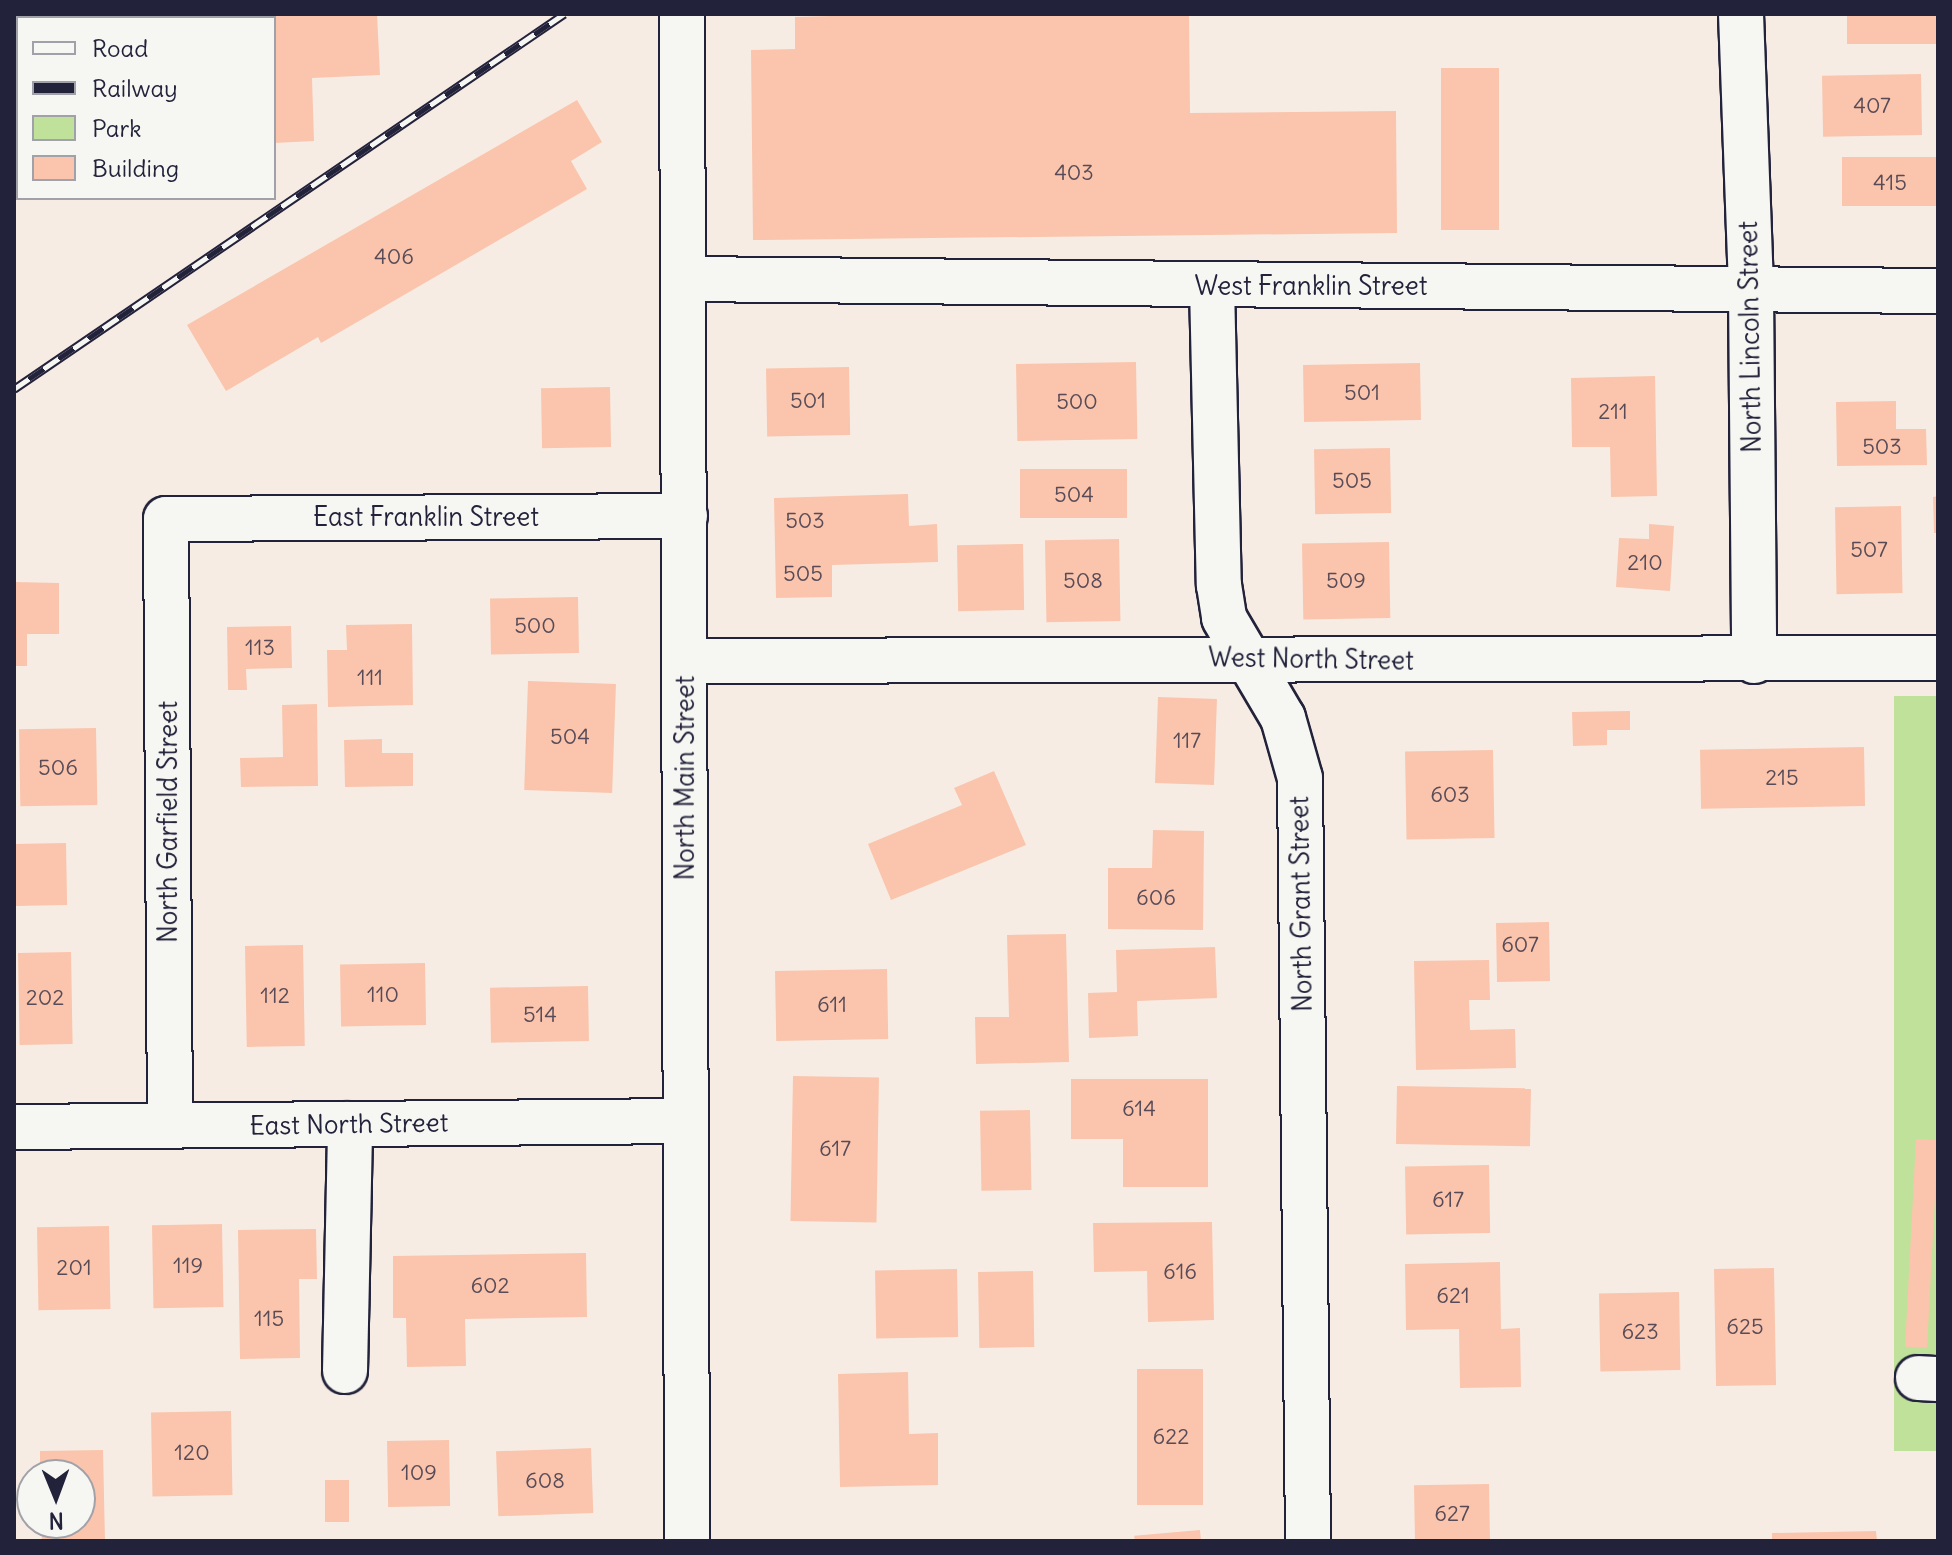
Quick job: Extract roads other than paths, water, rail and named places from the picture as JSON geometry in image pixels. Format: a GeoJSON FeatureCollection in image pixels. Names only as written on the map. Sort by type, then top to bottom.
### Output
{"type":"FeatureCollection","features":[{"type":"Feature","properties":{"kind":"street","name":"North Main Street"},"geometry":{"type":"LineString","coordinates":[[682,14],[687,1541]]}},
{"type":"Feature","properties":{"kind":"street","name":"North Lincoln Street"},"geometry":{"type":"LineString","coordinates":[[1741,14],[1751,290],[1754,661]]}},
{"type":"Feature","properties":{"kind":"street","name":"West Franklin Street"},"geometry":{"type":"LineString","coordinates":[[683,279],[1938,291]]}},
{"type":"Feature","properties":{"kind":"street","name":"North Grant Street"},"geometry":{"type":"LineString","coordinates":[[1212,286],[1219,585],[1224,618],[1283,718],[1300,778],[1308,1541]]}},
{"type":"Feature","properties":{"kind":"street","name":"East Franklin Street"},"geometry":{"type":"LineString","coordinates":[[166,519],[685,516]]}},
{"type":"Feature","properties":{"kind":"street","name":"North Garfield Street"},"geometry":{"type":"LineString","coordinates":[[166,519],[170,1125]]}},
{"type":"Feature","properties":{"kind":"street","name":"West North Street"},"geometry":{"type":"LineString","coordinates":[[685,661],[1754,661],[1938,658]]}},
{"type":"Feature","properties":{"kind":"street","name":"East North Street"},"geometry":{"type":"LineString","coordinates":[[14,1127],[684,1121]]}},
{"type":"Feature","properties":{"kind":"street"},"geometry":{"type":"LineString","coordinates":[[345,1371],[350,1124]]}},
{"type":"Feature","properties":{"kind":"railway"},"geometry":{"type":"LineString","coordinates":[[14,389],[564,14]]}}]}
